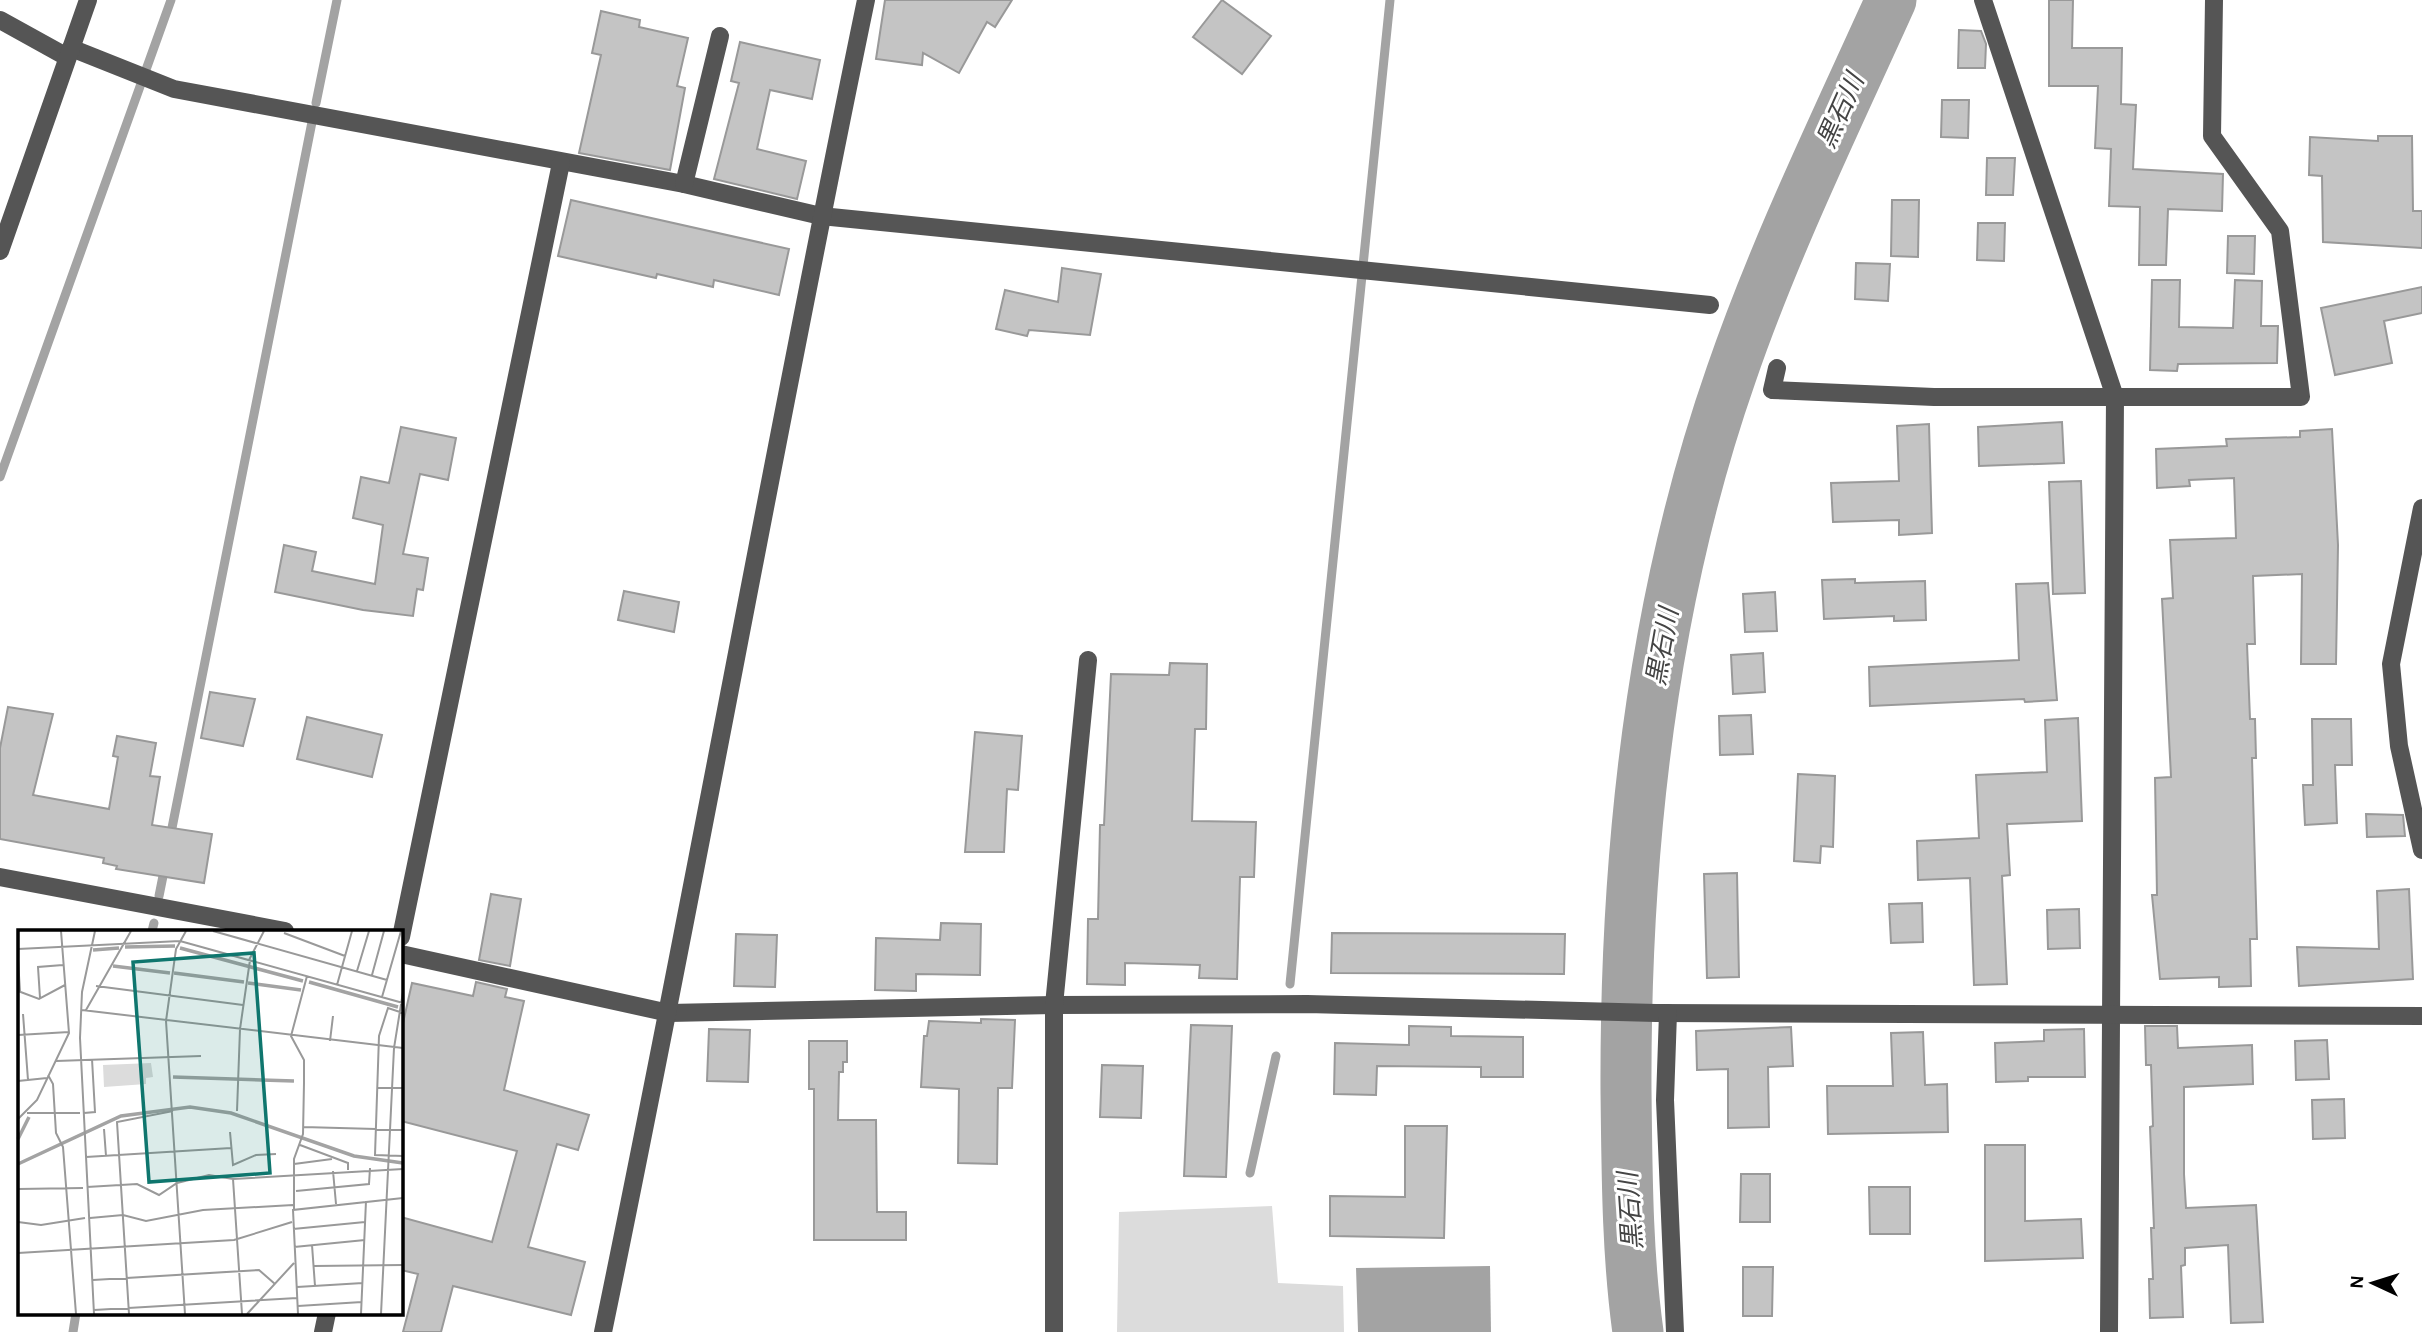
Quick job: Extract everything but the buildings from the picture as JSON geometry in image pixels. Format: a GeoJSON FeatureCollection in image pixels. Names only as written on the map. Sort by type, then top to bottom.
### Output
{"type":"FeatureCollection","features":[{"type":"Feature","properties":{"kind":"street"},"geometry":{"type":"LineString","coordinates":[[0,251],[88,0]]}},
{"type":"Feature","properties":{"kind":"street"},"geometry":{"type":"LineString","coordinates":[[603,1332],[669,1013],[821,216],[866,0]]}},
{"type":"Feature","properties":{"kind":"street"},"geometry":{"type":"LineString","coordinates":[[1983,0],[2115,397],[2109,1332]]}},
{"type":"Feature","properties":{"kind":"street"},"geometry":{"type":"LineString","coordinates":[[1777,368],[1772,390],[1934,397],[2301,397],[2280,231],[2212,136],[2214,0]]}},
{"type":"Feature","properties":{"kind":"street"},"geometry":{"type":"LineString","coordinates":[[0,20],[69,52],[110,64],[174,89],[684,184],[821,216],[1710,305]]}},
{"type":"Feature","properties":{"kind":"street"},"geometry":{"type":"LineString","coordinates":[[684,184],[720,36]]}},
{"type":"Feature","properties":{"kind":"street"},"geometry":{"type":"LineString","coordinates":[[402,932],[561,163]]}},
{"type":"Feature","properties":{"kind":"street"},"geometry":{"type":"LineString","coordinates":[[2422,508],[2391,664],[2399,746],[2422,850]]}},
{"type":"Feature","properties":{"kind":"street"},"geometry":{"type":"LineString","coordinates":[[1054,1332],[1054,1004],[1088,660]]}},
{"type":"Feature","properties":{"kind":"street"},"geometry":{"type":"LineString","coordinates":[[0,877],[280,930]]}},
{"type":"Feature","properties":{"kind":"street"},"geometry":{"type":"LineString","coordinates":[[402,954],[669,1013],[1054,1004],[1307,1004],[1662,1013],[2422,1016]]}},
{"type":"Feature","properties":{"kind":"street"},"geometry":{"type":"LineString","coordinates":[[1662,1013],[1678,1323],[1675,1332]]}},
{"type":"Feature","properties":{"kind":"street"},"geometry":{"type":"LineString","coordinates":[[323,1332],[327,1314]]}},
{"type":"Feature","properties":{"kind":"shaded area"},"geometry":{"type":"Polygon","coordinates":[[[1272,1206],[1278,1283],[1343,1286],[1344,1332],[1117,1332],[1119,1212],[1272,1206]]]}},
{"type":"Feature","properties":{"kind":"shaded area"},"geometry":{"type":"Polygon","coordinates":[[[1490,1266],[1491,1332],[1358,1332],[1356,1268],[1490,1266]]]}},
{"type":"Feature","properties":{"kind":"waterway"},"geometry":{"type":"LineString","coordinates":[[0,477],[171,0]]}},
{"type":"Feature","properties":{"kind":"waterway"},"geometry":{"type":"LineString","coordinates":[[316,103],[337,0]]}},
{"type":"Feature","properties":{"kind":"waterway"},"geometry":{"type":"LineString","coordinates":[[1290,984],[1390,0]]}},
{"type":"Feature","properties":{"kind":"waterway","name":"黒石川"},"geometry":{"type":"LineString","coordinates":[[1638,1332],[1628,1212],[1627,999],[1638,818],[1662,638],[1703,462],[1748,327],[1827,139],[1891,0]]}},
{"type":"Feature","properties":{"kind":"waterway"},"geometry":{"type":"LineString","coordinates":[[170,838],[312,122]]}},
{"type":"Feature","properties":{"kind":"waterway"},"geometry":{"type":"LineString","coordinates":[[159,896],[165,866]]}},
{"type":"Feature","properties":{"kind":"waterway"},"geometry":{"type":"LineString","coordinates":[[152,930],[154,923]]}},
{"type":"Feature","properties":{"kind":"waterway"},"geometry":{"type":"LineString","coordinates":[[1250,1173],[1276,1056]]}},
{"type":"Feature","properties":{"kind":"waterway"},"geometry":{"type":"LineString","coordinates":[[73,1332],[76,1314]]}}]}
